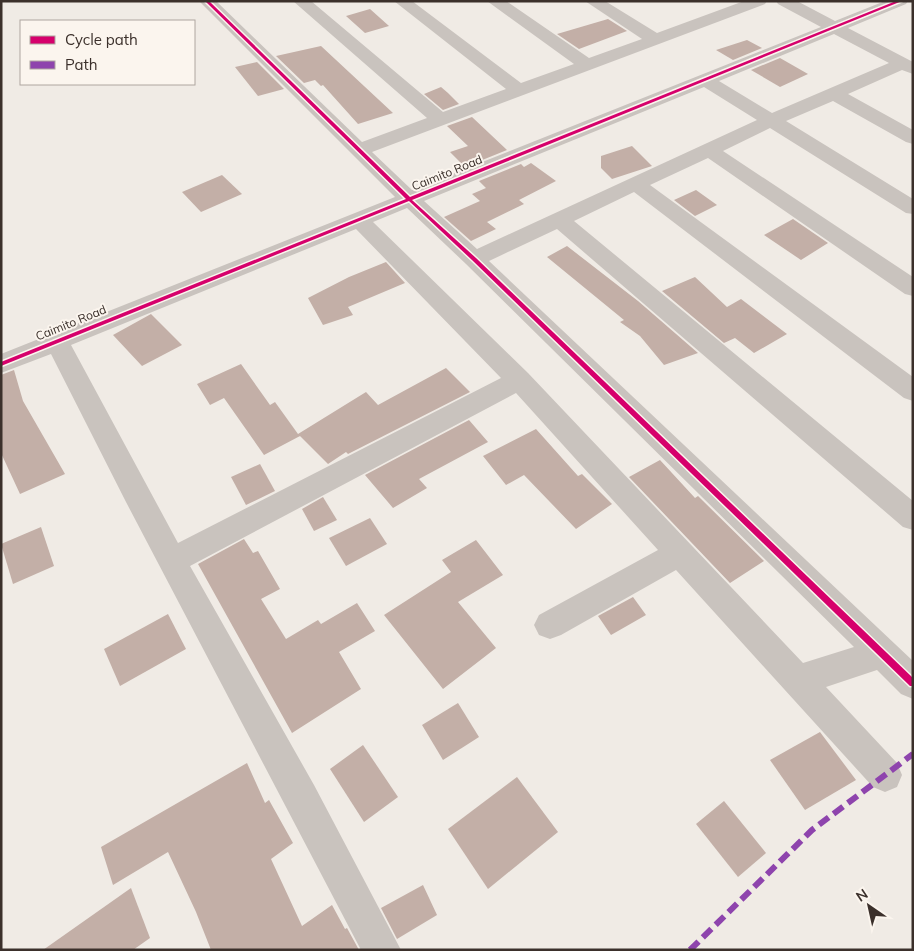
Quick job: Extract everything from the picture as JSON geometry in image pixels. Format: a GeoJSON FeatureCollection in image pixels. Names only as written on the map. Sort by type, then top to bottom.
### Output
{"type":"FeatureCollection","features":[{"type":"Feature","properties":{"kind":"street"},"geometry":{"type":"LineString","coordinates":[[207,1],[410,200],[474,259],[913,683]]}},
{"type":"Feature","properties":{"kind":"street"},"geometry":{"type":"LineString","coordinates":[[301,1],[441,120]]}},
{"type":"Feature","properties":{"kind":"street"},"geometry":{"type":"LineString","coordinates":[[402,1],[520,91]]}},
{"type":"Feature","properties":{"kind":"street"},"geometry":{"type":"LineString","coordinates":[[495,1],[587,65]]}},
{"type":"Feature","properties":{"kind":"street"},"geometry":{"type":"LineString","coordinates":[[593,1],[654,39]]}},
{"type":"Feature","properties":{"kind":"street"},"geometry":{"type":"LineString","coordinates":[[360,150],[759,1]]}},
{"type":"Feature","properties":{"kind":"street"},"geometry":{"type":"LineString","coordinates":[[784,1],[907,66]]}},
{"type":"Feature","properties":{"kind":"street","name":"Caimito Road"},"geometry":{"type":"LineString","coordinates":[[1,364],[835,29],[900,1]]}},
{"type":"Feature","properties":{"kind":"street"},"geometry":{"type":"LineString","coordinates":[[699,6],[716,16]]}},
{"type":"Feature","properties":{"kind":"street"},"geometry":{"type":"LineString","coordinates":[[474,259],[773,120],[907,66]]}},
{"type":"Feature","properties":{"kind":"street"},"geometry":{"type":"LineString","coordinates":[[706,80],[913,208]]}},
{"type":"Feature","properties":{"kind":"street"},"geometry":{"type":"LineString","coordinates":[[834,94],[913,138]]}},
{"type":"Feature","properties":{"kind":"street"},"geometry":{"type":"LineString","coordinates":[[709,150],[913,288]]}},
{"type":"Feature","properties":{"kind":"street"},"geometry":{"type":"LineString","coordinates":[[636,184],[913,391]]}},
{"type":"Feature","properties":{"kind":"street"},"geometry":{"type":"LineString","coordinates":[[360,220],[518,380],[885,775]]}},
{"type":"Feature","properties":{"kind":"street"},"geometry":{"type":"LineString","coordinates":[[560,220],[913,518]]}},
{"type":"Feature","properties":{"kind":"street"},"geometry":{"type":"LineString","coordinates":[[57,341],[126,477],[266,732],[382,950]]}},
{"type":"Feature","properties":{"kind":"street"},"geometry":{"type":"LineString","coordinates":[[172,561],[518,380]]}},
{"type":"Feature","properties":{"kind":"street"},"geometry":{"type":"LineString","coordinates":[[550,625],[678,554]]}},
{"type":"Feature","properties":{"kind":"street"},"geometry":{"type":"LineString","coordinates":[[798,681],[882,653]]}},
{"type":"Feature","properties":{"kind":"building"},"geometry":{"type":"Polygon","coordinates":[[[370,9],[389,26],[365,33],[346,16],[370,9]]]}},
{"type":"Feature","properties":{"kind":"building"},"geometry":{"type":"Polygon","coordinates":[[[608,19],[627,31],[579,49],[557,34],[608,19]]]}},
{"type":"Feature","properties":{"kind":"building"},"geometry":{"type":"Polygon","coordinates":[[[747,40],[762,48],[733,60],[716,50],[747,40]]]}},
{"type":"Feature","properties":{"kind":"building"},"geometry":{"type":"Polygon","coordinates":[[[321,46],[393,113],[358,124],[323,85],[321,86],[315,80],[304,83],[276,56],[321,46]]]}},
{"type":"Feature","properties":{"kind":"building"},"geometry":{"type":"Polygon","coordinates":[[[780,58],[808,74],[780,87],[751,70],[780,58]]]}},
{"type":"Feature","properties":{"kind":"building"},"geometry":{"type":"Polygon","coordinates":[[[257,62],[284,89],[258,96],[235,67],[257,62]]]}},
{"type":"Feature","properties":{"kind":"building"},"geometry":{"type":"Polygon","coordinates":[[[441,87],[459,104],[443,110],[424,94],[441,87]]]}},
{"type":"Feature","properties":{"kind":"building"},"geometry":{"type":"Polygon","coordinates":[[[472,117],[507,150],[465,167],[450,152],[468,146],[447,126],[472,117]]]}},
{"type":"Feature","properties":{"kind":"building"},"geometry":{"type":"Polygon","coordinates":[[[632,146],[652,166],[612,179],[601,168],[601,156],[632,146]]]}},
{"type":"Feature","properties":{"kind":"building"},"geometry":{"type":"Polygon","coordinates":[[[531,163],[556,181],[519,200],[524,204],[487,222],[496,229],[471,241],[444,217],[480,201],[472,194],[486,188],[479,181],[521,164],[524,167],[531,163]]]}},
{"type":"Feature","properties":{"kind":"building"},"geometry":{"type":"Polygon","coordinates":[[[222,175],[242,194],[201,212],[182,192],[222,175]]]}},
{"type":"Feature","properties":{"kind":"building"},"geometry":{"type":"Polygon","coordinates":[[[696,190],[717,205],[695,216],[674,200],[696,190]]]}},
{"type":"Feature","properties":{"kind":"building"},"geometry":{"type":"Polygon","coordinates":[[[793,219],[828,243],[801,260],[764,235],[793,219]]]}},
{"type":"Feature","properties":{"kind":"building"},"geometry":{"type":"Polygon","coordinates":[[[567,246],[638,301],[698,353],[664,365],[640,336],[620,322],[624,320],[547,257],[567,246]]]}},
{"type":"Feature","properties":{"kind":"building"},"geometry":{"type":"Polygon","coordinates":[[[386,262],[405,283],[348,307],[353,315],[323,325],[308,298],[349,277],[386,262]]]}},
{"type":"Feature","properties":{"kind":"building"},"geometry":{"type":"Polygon","coordinates":[[[695,277],[727,307],[741,299],[787,334],[754,353],[735,338],[724,343],[662,291],[695,277]]]}},
{"type":"Feature","properties":{"kind":"building"},"geometry":{"type":"Polygon","coordinates":[[[151,314],[182,345],[142,366],[113,335],[151,314]]]}},
{"type":"Feature","properties":{"kind":"building"},"geometry":{"type":"Polygon","coordinates":[[[241,364],[270,405],[275,402],[300,436],[264,455],[224,398],[210,405],[197,384],[241,364]]]}},
{"type":"Feature","properties":{"kind":"building"},"geometry":{"type":"Polygon","coordinates":[[[446,368],[470,392],[348,454],[346,452],[328,464],[298,434],[366,392],[378,405],[446,368]]]}},
{"type":"Feature","properties":{"kind":"building"},"geometry":{"type":"Polygon","coordinates":[[[14,370],[23,401],[65,474],[20,494],[1,453],[1,375],[14,370]]]}},
{"type":"Feature","properties":{"kind":"building"},"geometry":{"type":"Polygon","coordinates":[[[469,420],[488,442],[419,479],[427,488],[393,508],[365,475],[469,420]]]}},
{"type":"Feature","properties":{"kind":"building"},"geometry":{"type":"Polygon","coordinates":[[[536,429],[578,476],[582,474],[612,504],[576,529],[524,475],[506,485],[483,456],[536,429]]]}},
{"type":"Feature","properties":{"kind":"building"},"geometry":{"type":"Polygon","coordinates":[[[660,460],[695,498],[698,496],[764,561],[730,583],[629,477],[660,460]]]}},
{"type":"Feature","properties":{"kind":"building"},"geometry":{"type":"Polygon","coordinates":[[[260,464],[275,491],[246,505],[231,477],[260,464]]]}},
{"type":"Feature","properties":{"kind":"building"},"geometry":{"type":"Polygon","coordinates":[[[323,497],[337,520],[314,531],[302,509],[323,497]]]}},
{"type":"Feature","properties":{"kind":"building"},"geometry":{"type":"Polygon","coordinates":[[[370,518],[387,544],[346,566],[329,538],[370,518]]]}},
{"type":"Feature","properties":{"kind":"building"},"geometry":{"type":"Polygon","coordinates":[[[41,527],[54,566],[13,584],[1,544],[41,527]]]}},
{"type":"Feature","properties":{"kind":"building"},"geometry":{"type":"Polygon","coordinates":[[[244,539],[253,553],[258,551],[280,589],[261,599],[286,639],[318,620],[321,624],[357,603],[375,631],[339,652],[361,689],[292,733],[198,564],[244,539]]]}},
{"type":"Feature","properties":{"kind":"building"},"geometry":{"type":"Polygon","coordinates":[[[476,540],[503,575],[458,602],[496,648],[443,689],[384,615],[451,572],[442,560],[476,540]]]}},
{"type":"Feature","properties":{"kind":"building"},"geometry":{"type":"Polygon","coordinates":[[[633,597],[646,615],[611,635],[598,616],[633,597]]]}},
{"type":"Feature","properties":{"kind":"building"},"geometry":{"type":"Polygon","coordinates":[[[168,614],[186,649],[120,686],[104,649],[168,614]]]}},
{"type":"Feature","properties":{"kind":"building"},"geometry":{"type":"Polygon","coordinates":[[[458,703],[479,737],[443,760],[422,725],[458,703]]]}},
{"type":"Feature","properties":{"kind":"building"},"geometry":{"type":"Polygon","coordinates":[[[820,732],[856,780],[805,810],[770,760],[820,732]]]}},
{"type":"Feature","properties":{"kind":"building"},"geometry":{"type":"Polygon","coordinates":[[[363,745],[398,797],[364,822],[330,769],[363,745]]]}},
{"type":"Feature","properties":{"kind":"building"},"geometry":{"type":"Polygon","coordinates":[[[247,763],[265,803],[269,800],[293,843],[271,859],[302,926],[332,905],[359,950],[211,950],[196,912],[168,852],[113,885],[101,847],[247,763]]]}},
{"type":"Feature","properties":{"kind":"building"},"geometry":{"type":"Polygon","coordinates":[[[517,777],[558,832],[488,889],[448,829],[517,777]]]}},
{"type":"Feature","properties":{"kind":"building"},"geometry":{"type":"Polygon","coordinates":[[[724,801],[766,853],[738,877],[696,824],[724,801]]]}},
{"type":"Feature","properties":{"kind":"building"},"geometry":{"type":"Polygon","coordinates":[[[423,885],[437,915],[397,939],[381,908],[423,885]]]}},
{"type":"Feature","properties":{"kind":"building"},"geometry":{"type":"Polygon","coordinates":[[[131,888],[150,938],[133,950],[43,950],[131,888]]]}},
{"type":"Feature","properties":{"kind":"marked path"},"geometry":{"type":"LineString","coordinates":[[690,950],[812,830],[913,754]]}},
{"type":"Feature","properties":{"kind":"cycle path"},"geometry":{"type":"LineString","coordinates":[[207,1],[410,200],[474,259],[913,683]]}},
{"type":"Feature","properties":{"kind":"cycle path"},"geometry":{"type":"LineString","coordinates":[[1,364],[900,1]]}}]}
